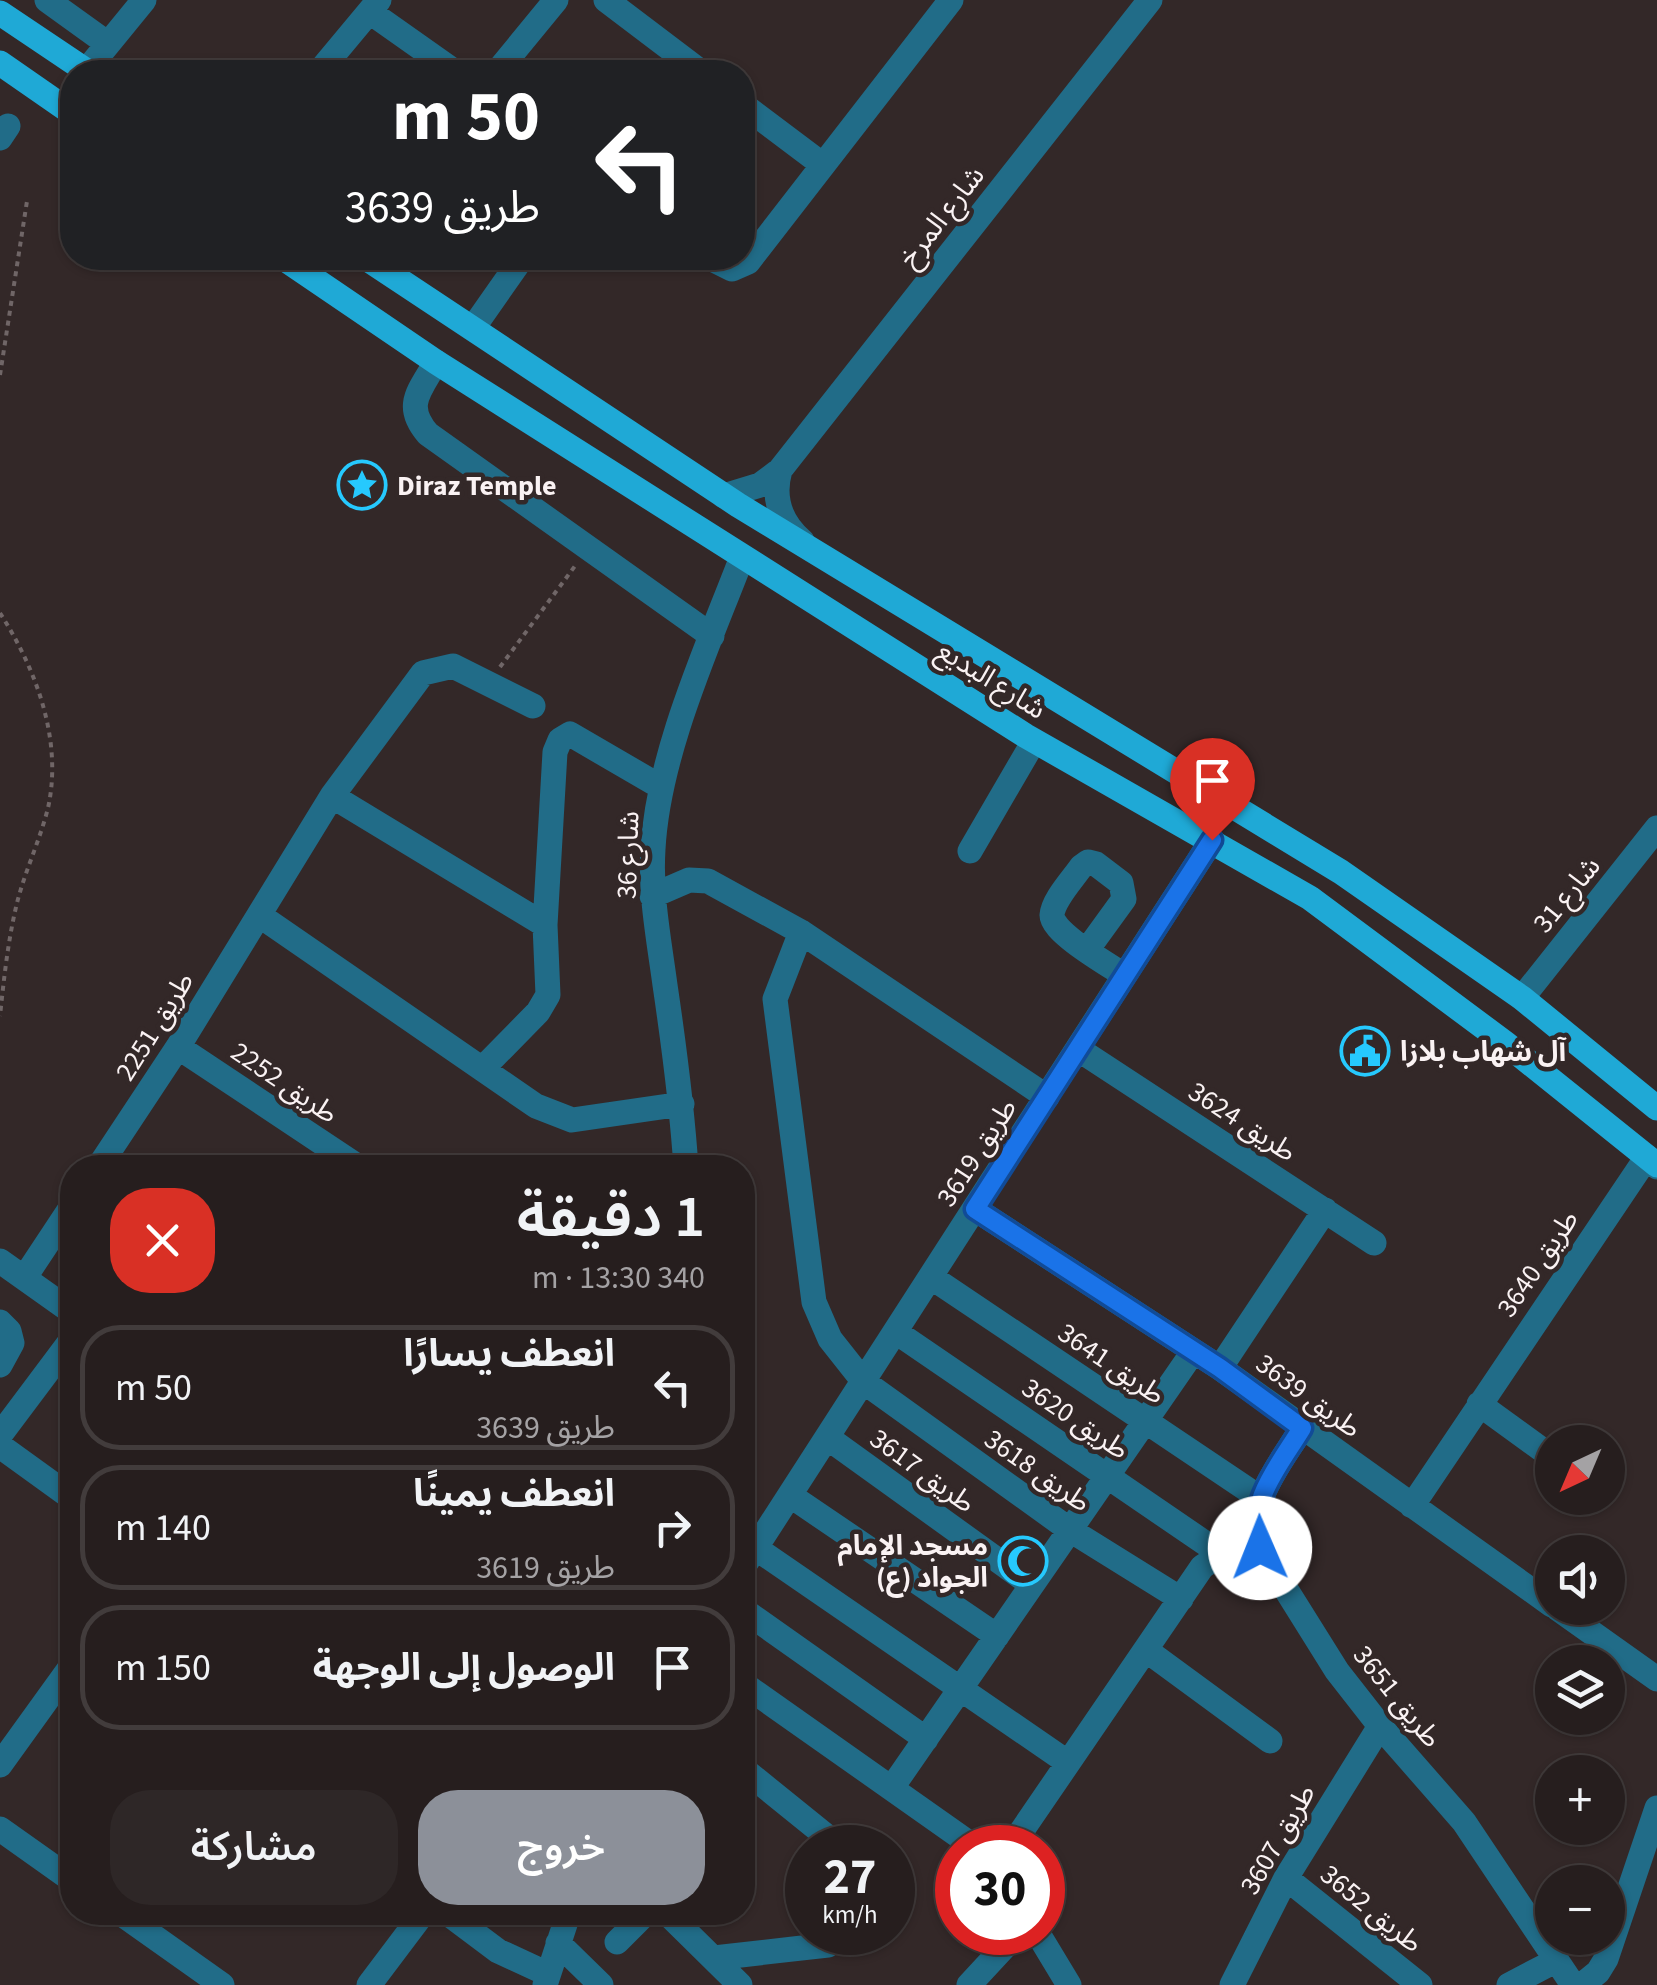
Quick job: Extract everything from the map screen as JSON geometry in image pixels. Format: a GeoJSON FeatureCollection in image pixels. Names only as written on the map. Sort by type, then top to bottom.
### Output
{"type":"FeatureCollection","features":[{"type":"Feature","properties":{"kind":"main road"},"geometry":{"type":"LineString","coordinates":[[0,14],[69,60]]}},
{"type":"Feature","properties":{"kind":"main road"},"geometry":{"type":"LineString","coordinates":[[0,63],[60,105]]}},
{"type":"Feature","properties":{"kind":"main road","name":"شارع البديع"},"geometry":{"type":"LineString","coordinates":[[302,270],[436,362],[1034,740],[1310,898],[1504,1043],[1654,1163]]}},
{"type":"Feature","properties":{"kind":"main road","name":"شارع البديع"},"geometry":{"type":"LineString","coordinates":[[384,270],[724,496],[1341,872],[1522,998],[1657,1108]]}},
{"type":"Feature","properties":{"kind":"street"},"geometry":{"type":"LineString","coordinates":[[47,0],[108,44]]}},
{"type":"Feature","properties":{"kind":"street"},"geometry":{"type":"LineString","coordinates":[[96,60],[144,0]]}},
{"type":"Feature","properties":{"kind":"street"},"geometry":{"type":"LineString","coordinates":[[506,60],[556,0]]}},
{"type":"Feature","properties":{"kind":"street"},"geometry":{"type":"LineString","coordinates":[[606,0],[685,60]]}},
{"type":"Feature","properties":{"kind":"street"},"geometry":{"type":"LineString","coordinates":[[755,253],[952,0]]}},
{"type":"Feature","properties":{"kind":"street","name":"شارع المرخ"},"geometry":{"type":"LineString","coordinates":[[724,496],[760,485],[780,470],[1150,0]]}},
{"type":"Feature","properties":{"kind":"street"},"geometry":{"type":"LineString","coordinates":[[329,60],[374,6],[441,60]]}},
{"type":"Feature","properties":{"kind":"street"},"geometry":{"type":"LineString","coordinates":[[755,114],[823,165]]}},
{"type":"Feature","properties":{"kind":"street"},"geometry":{"type":"LineString","coordinates":[[473,328],[514,270]]}},
{"type":"Feature","properties":{"kind":"street"},"geometry":{"type":"LineString","coordinates":[[436,362],[414,402],[416,420],[428,434],[712,636]]}},
{"type":"Feature","properties":{"kind":"street"},"geometry":{"type":"LineString","coordinates":[[780,470],[776,493],[782,516],[804,543]]}},
{"type":"Feature","properties":{"kind":"street","name":"شارع 36"},"geometry":{"type":"LineString","coordinates":[[685,1155],[682,1104],[652,896],[653,846],[661,787],[742,557]]}},
{"type":"Feature","properties":{"kind":"street","name":"طريق 2251"},"geometry":{"type":"LineString","coordinates":[[107,1155],[178,1047],[332,796],[423,673],[452,666],[533,706]]}},
{"type":"Feature","properties":{"kind":"street"},"geometry":{"type":"LineString","coordinates":[[482,1068],[538,1012],[548,995],[544,925],[555,752],[560,740],[570,734],[661,787]]}},
{"type":"Feature","properties":{"kind":"street"},"geometry":{"type":"LineString","coordinates":[[970,851],[1034,740]]}},
{"type":"Feature","properties":{"kind":"street"},"geometry":{"type":"LineString","coordinates":[[332,796],[544,925]]}},
{"type":"Feature","properties":{"kind":"street","name":"شارع 31"},"geometry":{"type":"LineString","coordinates":[[1522,998],[1657,828]]}},
{"type":"Feature","properties":{"kind":"street","name":"طريق 3619"},"geometry":{"type":"LineString","coordinates":[[755,1551],[1212,840]]}},
{"type":"Feature","properties":{"kind":"street"},"geometry":{"type":"LineString","coordinates":[[652,896],[689,880],[708,881],[801,932],[1047,1097]]}},
{"type":"Feature","properties":{"kind":"street"},"geometry":{"type":"LineString","coordinates":[[259,915],[536,1106],[572,1120],[682,1104]]}},
{"type":"Feature","properties":{"kind":"street","name":"طريق 3618"},"geometry":{"type":"LineString","coordinates":[[801,932],[775,999],[814,1302],[830,1339],[864,1382],[1070,1530],[1181,1599]]}},
{"type":"Feature","properties":{"kind":"street"},"geometry":{"type":"LineString","coordinates":[[1087,950],[1124,975]]}},
{"type":"Feature","properties":{"kind":"street","name":"طريق 2252"},"geometry":{"type":"LineString","coordinates":[[178,1047],[340,1155]]}},
{"type":"Feature","properties":{"kind":"street","name":"طريق 3624"},"geometry":{"type":"LineString","coordinates":[[1078,1049],[1374,1243]]}},
{"type":"Feature","properties":{"kind":"street","name":"طريق 3640"},"geometry":{"type":"LineString","coordinates":[[1412,1506],[1478,1404],[1654,1163]]}},
{"type":"Feature","properties":{"kind":"street","name":"طريق 3639"},"geometry":{"type":"LineString","coordinates":[[975,1209],[1220,1368],[1535,1592]]}},
{"type":"Feature","properties":{"kind":"street"},"geometry":{"type":"LineString","coordinates":[[1220,1368],[1324,1210]]}},
{"type":"Feature","properties":{"kind":"street"},"geometry":{"type":"LineString","coordinates":[[25,1277],[60,1224]]}},
{"type":"Feature","properties":{"kind":"street"},"geometry":{"type":"LineString","coordinates":[[0,1261],[60,1303]]}},
{"type":"Feature","properties":{"kind":"street","name":"طريق 3641"},"geometry":{"type":"LineString","coordinates":[[931,1277],[1260,1498]]}},
{"type":"Feature","properties":{"kind":"street"},"geometry":{"type":"LineString","coordinates":[[0,1322],[9,1331],[12,1343],[0,1364]]}},
{"type":"Feature","properties":{"kind":"street","name":"طريق 3620"},"geometry":{"type":"LineString","coordinates":[[896,1332],[1221,1554]]}},
{"type":"Feature","properties":{"kind":"street"},"geometry":{"type":"LineString","coordinates":[[893,1786],[1194,1352]]}},
{"type":"Feature","properties":{"kind":"street"},"geometry":{"type":"LineString","coordinates":[[0,1435],[60,1355]]}},
{"type":"Feature","properties":{"kind":"street"},"geometry":{"type":"LineString","coordinates":[[1478,1404],[1535,1445]]}},
{"type":"Feature","properties":{"kind":"street"},"geometry":{"type":"LineString","coordinates":[[1025,1825],[1202,1567],[1221,1554],[1260,1548],[1256,1534],[1260,1498],[1302,1428]]}},
{"type":"Feature","properties":{"kind":"street","name":"طريق 3617"},"geometry":{"type":"LineString","coordinates":[[828,1438],[1032,1585]]}},
{"type":"Feature","properties":{"kind":"street"},"geometry":{"type":"LineString","coordinates":[[0,1446],[60,1489]]}},
{"type":"Feature","properties":{"kind":"street"},"geometry":{"type":"LineString","coordinates":[[790,1496],[997,1636]]}},
{"type":"Feature","properties":{"kind":"street","name":"طريق 3651"},"geometry":{"type":"LineString","coordinates":[[1260,1548],[1328,1657],[1380,1726],[1464,1822],[1572,1985]]}},
{"type":"Feature","properties":{"kind":"street","name":"طريق 3619"},"geometry":{"type":"LineString","coordinates":[[755,1562],[962,1688],[1067,1762]]}},
{"type":"Feature","properties":{"kind":"street"},"geometry":{"type":"LineString","coordinates":[[755,1619],[926,1738]]}},
{"type":"Feature","properties":{"kind":"street","name":"طريق 3639"},"geometry":{"type":"LineString","coordinates":[[1582,1625],[1657,1678]]}},
{"type":"Feature","properties":{"kind":"street"},"geometry":{"type":"LineString","coordinates":[[1146,1650],[1270,1741]]}},
{"type":"Feature","properties":{"kind":"street"},"geometry":{"type":"LineString","coordinates":[[0,1764],[60,1682]]}},
{"type":"Feature","properties":{"kind":"street"},"geometry":{"type":"LineString","coordinates":[[755,1692],[945,1825]]}},
{"type":"Feature","properties":{"kind":"street","name":"طريق 3607"},"geometry":{"type":"LineString","coordinates":[[1232,1985],[1286,1878],[1380,1726]]}},
{"type":"Feature","properties":{"kind":"street"},"geometry":{"type":"LineString","coordinates":[[755,1778],[813,1825]]}},
{"type":"Feature","properties":{"kind":"street"},"geometry":{"type":"LineString","coordinates":[[1582,1985],[1606,1959],[1657,1808]]}},
{"type":"Feature","properties":{"kind":"street"},"geometry":{"type":"LineString","coordinates":[[0,1829],[60,1872]]}},
{"type":"Feature","properties":{"kind":"street","name":"طريق 3652"},"geometry":{"type":"LineString","coordinates":[[1286,1878],[1420,1985]]}},
{"type":"Feature","properties":{"kind":"street"},"geometry":{"type":"LineString","coordinates":[[137,1925],[222,1985]]}},
{"type":"Feature","properties":{"kind":"street"},"geometry":{"type":"LineString","coordinates":[[368,1985],[414,1925]]}},
{"type":"Feature","properties":{"kind":"street"},"geometry":{"type":"LineString","coordinates":[[463,1925],[546,1980],[564,1925]]}},
{"type":"Feature","properties":{"kind":"street"},"geometry":{"type":"LineString","coordinates":[[617,1942],[634,1925]]}},
{"type":"Feature","properties":{"kind":"street"},"geometry":{"type":"LineString","coordinates":[[680,1925],[740,1985]]}},
{"type":"Feature","properties":{"kind":"street"},"geometry":{"type":"LineString","coordinates":[[558,1943],[601,1985]]}},
{"type":"Feature","properties":{"kind":"street"},"geometry":{"type":"LineString","coordinates":[[714,1958],[785,1950]]}},
{"type":"Feature","properties":{"kind":"street"},"geometry":{"type":"LineString","coordinates":[[970,1985],[997,1955]]}},
{"type":"Feature","properties":{"kind":"street"},"geometry":{"type":"LineString","coordinates":[[1050,1955],[1068,1985]]}},
{"type":"Feature","properties":{"kind":"street"},"geometry":{"type":"LineString","coordinates":[[1509,1985],[1557,1960]]}},
{"type":"Feature","properties":{"kind":"path"},"geometry":{"type":"LineString","coordinates":[[0,375],[27,201]]}},
{"type":"Feature","properties":{"kind":"path"},"geometry":{"type":"LineString","coordinates":[[488,682],[588,548]]}},
{"type":"Feature","properties":{"kind":"path"},"geometry":{"type":"LineString","coordinates":[[0,613],[22,646],[37,683],[51,752],[52,781],[47,811],[17,904],[0,1016]]}},
{"type":"Feature","properties":{"kind":"place","name":"Diraz Temple"},"geometry":{"type":"Point","coordinates":[362,485]}},
{"type":"Feature","properties":{"kind":"place","name":"آل شهاب بلازا"},"geometry":{"type":"Point","coordinates":[1365,1051]}},
{"type":"Feature","properties":{"kind":"place","name":"مسجد الإمام الجواد (ع)"},"geometry":{"type":"Point","coordinates":[1023,1561]}},
{"type":"Feature","properties":{"kind":"route"},"geometry":{"type":"LineString","coordinates":[[1212,840],[975,1209],[1220,1368],[1302,1428],[1260,1498],[1256,1534],[1260,1548]]}}]}
